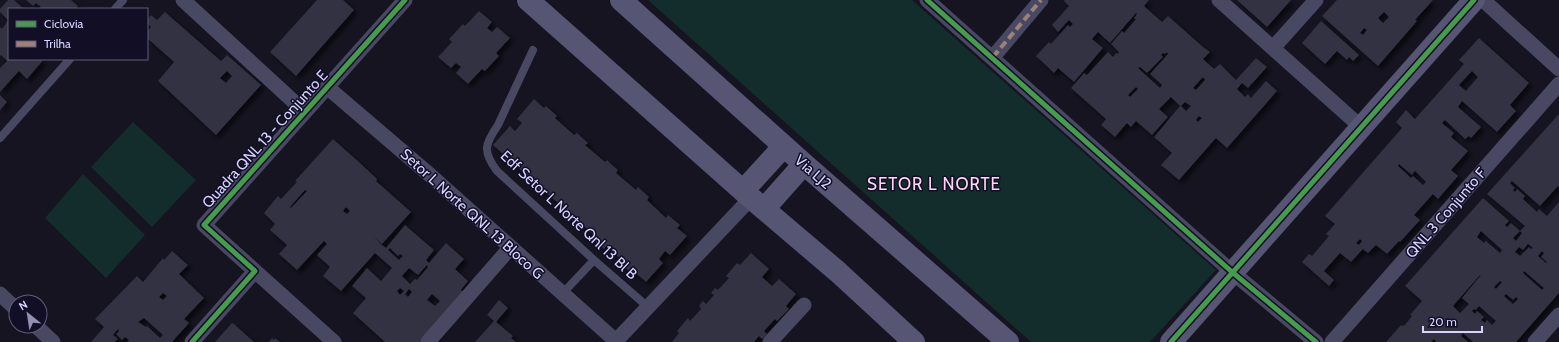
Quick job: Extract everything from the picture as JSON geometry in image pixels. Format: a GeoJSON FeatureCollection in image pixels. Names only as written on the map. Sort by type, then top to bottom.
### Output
{"type":"FeatureCollection","features":[{"type":"Feature","properties":{"kind":"main road"},"geometry":{"type":"LineString","coordinates":[[528,0],[838,272],[914,342]]}},
{"type":"Feature","properties":{"kind":"main road","name":"Via LJ2"},"geometry":{"type":"LineString","coordinates":[[620,0],[804,164],[1008,342]]}},
{"type":"Feature","properties":{"kind":"main road"},"geometry":{"type":"LineString","coordinates":[[1171,342],[1474,0]]}},
{"type":"Feature","properties":{"kind":"main road"},"geometry":{"type":"LineString","coordinates":[[753,199],[784,146]]}},
{"type":"Feature","properties":{"kind":"main road"},"geometry":{"type":"LineString","coordinates":[[753,199],[804,164]]}},
{"type":"Feature","properties":{"kind":"street"},"geometry":{"type":"LineString","coordinates":[[183,0],[305,112]]}},
{"type":"Feature","properties":{"kind":"street","name":"Quadra QNL 13 - Conjunto E"},"geometry":{"type":"LineString","coordinates":[[255,271],[204,225],[405,0]]}},
{"type":"Feature","properties":{"kind":"street"},"geometry":{"type":"LineString","coordinates":[[928,0],[1232,272],[1316,342]]}},
{"type":"Feature","properties":{"kind":"street"},"geometry":{"type":"LineString","coordinates":[[993,57],[1041,0]]}},
{"type":"Feature","properties":{"kind":"street"},"geometry":{"type":"LineString","coordinates":[[1219,0],[1361,127]]}},
{"type":"Feature","properties":{"kind":"street"},"geometry":{"type":"LineString","coordinates":[[1273,48],[1316,0]]}},
{"type":"Feature","properties":{"kind":"street"},"geometry":{"type":"LineString","coordinates":[[1483,0],[1559,69]]}},
{"type":"Feature","properties":{"kind":"street","name":"QNL 3 Conjunto F"},"geometry":{"type":"LineString","coordinates":[[1332,342],[1559,84]]}},
{"type":"Feature","properties":{"kind":"street","name":"Setor L Norte QNL 13 Bloco G"},"geometry":{"type":"LineString","coordinates":[[327,87],[430,175],[616,342]]}},
{"type":"Feature","properties":{"kind":"street"},"geometry":{"type":"LineString","coordinates":[[616,342],[753,199]]}},
{"type":"Feature","properties":{"kind":"street"},"geometry":{"type":"LineString","coordinates":[[428,342],[510,248]]}},
{"type":"Feature","properties":{"kind":"street"},"geometry":{"type":"LineString","coordinates":[[192,342],[255,271],[334,342]]}},
{"type":"Feature","properties":{"kind":"street"},"geometry":{"type":"LineString","coordinates":[[0,294],[8,301]]}},
{"type":"Feature","properties":{"kind":"street"},"geometry":{"type":"LineString","coordinates":[[770,342],[804,305]]}},
{"type":"Feature","properties":{"kind":"street"},"geometry":{"type":"LineString","coordinates":[[1535,342],[1559,315]]}},
{"type":"Feature","properties":{"kind":"street"},"geometry":{"type":"LineString","coordinates":[[44,334],[53,342]]}},
{"type":"Feature","properties":{"kind":"lane"},"geometry":{"type":"LineString","coordinates":[[116,8],[123,0]]}},
{"type":"Feature","properties":{"kind":"lane","name":"Edf Setor L Norte Qnl 13 Bl B"},"geometry":{"type":"LineString","coordinates":[[533,50],[498,125],[491,135],[487,148],[488,159],[497,171],[594,260],[648,307]]}},
{"type":"Feature","properties":{"kind":"lane"},"geometry":{"type":"LineString","coordinates":[[0,138],[69,60]]}},
{"type":"Feature","properties":{"kind":"lane"},"geometry":{"type":"LineString","coordinates":[[562,294],[594,260]]}},
{"type":"Feature","properties":{"kind":"green space"},"geometry":{"type":"Polygon","coordinates":[[[648,0],[912,0],[1216,270],[1150,342],[1031,342],[648,0]]]}},
{"type":"Feature","properties":{"kind":"green space"},"geometry":{"type":"Polygon","coordinates":[[[133,122],[196,180],[152,227],[91,167],[133,122]]]}},
{"type":"Feature","properties":{"kind":"green space"},"geometry":{"type":"Polygon","coordinates":[[[83,174],[145,235],[106,278],[45,218],[83,174]]]}},
{"type":"Feature","properties":{"kind":"building"},"geometry":{"type":"Polygon","coordinates":[[[8,0],[14,0],[23,8],[8,8],[8,20],[0,12],[0,9],[8,0]]]}},
{"type":"Feature","properties":{"kind":"building"},"geometry":{"type":"Polygon","coordinates":[[[26,0],[71,0],[78,6],[76,8],[40,8],[41,7],[36,3],[33,6],[26,0]]]}},
{"type":"Feature","properties":{"kind":"building"},"geometry":{"type":"Polygon","coordinates":[[[317,0],[343,0],[354,10],[296,76],[270,52],[317,0]]]}},
{"type":"Feature","properties":{"kind":"building"},"geometry":{"type":"Polygon","coordinates":[[[1149,0],[1144,6],[1162,22],[1168,16],[1210,52],[1203,59],[1214,69],[1220,64],[1236,80],[1256,58],[1267,67],[1248,88],[1242,83],[1237,89],[1245,97],[1248,94],[1251,98],[1266,81],[1277,91],[1227,148],[1216,138],[1179,180],[1161,165],[1172,153],[1154,137],[1180,106],[1171,97],[1159,109],[1168,117],[1152,135],[1136,121],[1131,127],[1127,123],[1115,137],[1101,125],[1106,119],[1071,88],[1084,73],[1087,75],[1108,52],[1113,57],[1116,53],[1118,54],[1119,52],[1111,44],[1122,31],[1124,33],[1136,19],[1134,18],[1137,14],[1136,13],[1110,43],[1098,32],[1092,39],[1103,48],[1074,82],[1058,68],[1054,73],[1036,56],[1049,42],[1051,44],[1068,25],[1070,27],[1073,24],[1069,20],[1058,32],[1052,25],[1069,6],[1064,1],[1149,0]],[[1167,52],[1165,54],[1163,53],[1161,55],[1163,57],[1147,73],[1140,67],[1138,68],[1160,88],[1162,85],[1150,74],[1168,54],[1167,52]],[[1203,77],[1193,88],[1196,90],[1205,80],[1203,77]],[[1136,87],[1128,95],[1130,97],[1138,89],[1136,87]],[[1185,102],[1181,106],[1186,111],[1191,106],[1185,102]],[[1199,116],[1196,120],[1198,122],[1202,118],[1199,116]]]}},
{"type":"Feature","properties":{"kind":"building"},"geometry":{"type":"Polygon","coordinates":[[[1237,0],[1291,0],[1267,27],[1237,0]]]}},
{"type":"Feature","properties":{"kind":"building"},"geometry":{"type":"Polygon","coordinates":[[[1337,0],[1433,0],[1378,66],[1322,16],[1337,0]],[[1384,12],[1378,18],[1383,23],[1389,17],[1384,12]],[[1364,28],[1360,33],[1363,35],[1367,30],[1364,28]]]}},
{"type":"Feature","properties":{"kind":"building"},"geometry":{"type":"Polygon","coordinates":[[[479,11],[492,22],[487,28],[492,32],[497,27],[510,38],[496,53],[499,56],[485,71],[482,69],[468,84],[456,73],[461,67],[456,63],[451,68],[438,57],[452,42],[449,39],[463,24],[465,26],[479,11]]]}},
{"type":"Feature","properties":{"kind":"building"},"geometry":{"type":"Polygon","coordinates":[[[165,12],[221,61],[227,55],[261,85],[216,135],[158,81],[174,62],[148,39],[148,31],[151,27],[148,24],[148,19],[151,15],[157,20],[165,12]],[[227,71],[220,78],[226,83],[232,76],[227,71]]]}},
{"type":"Feature","properties":{"kind":"building"},"geometry":{"type":"Polygon","coordinates":[[[8,20],[8,60],[43,60],[27,79],[19,71],[0,92],[0,68],[7,61],[1,55],[0,56],[0,27],[2,29],[8,20]]]}},
{"type":"Feature","properties":{"kind":"building"},"geometry":{"type":"Polygon","coordinates":[[[1321,21],[1359,55],[1353,61],[1349,57],[1347,60],[1337,51],[1325,64],[1302,43],[1321,21]]]}},
{"type":"Feature","properties":{"kind":"building"},"geometry":{"type":"Polygon","coordinates":[[[1479,38],[1529,83],[1510,105],[1516,111],[1497,132],[1462,101],[1458,107],[1481,127],[1471,138],[1469,136],[1465,139],[1445,120],[1442,123],[1454,133],[1451,137],[1468,151],[1451,170],[1458,176],[1438,199],[1433,194],[1414,215],[1420,220],[1387,254],[1376,245],[1368,253],[1363,249],[1351,262],[1340,253],[1324,271],[1334,280],[1329,286],[1302,262],[1309,254],[1312,256],[1329,236],[1326,234],[1335,224],[1325,216],[1402,128],[1396,122],[1406,110],[1415,119],[1464,64],[1459,60],[1479,38]],[[1472,71],[1459,85],[1466,91],[1478,77],[1472,71]],[[1399,164],[1398,166],[1411,178],[1413,176],[1423,185],[1426,182],[1415,171],[1412,175],[1399,164]],[[1360,239],[1356,243],[1359,245],[1362,241],[1360,239]]]}},
{"type":"Feature","properties":{"kind":"building"},"geometry":{"type":"Polygon","coordinates":[[[0,95],[7,102],[0,110],[0,95]]]}},
{"type":"Feature","properties":{"kind":"building"},"geometry":{"type":"Polygon","coordinates":[[[534,99],[544,108],[546,106],[557,116],[555,118],[574,135],[577,133],[588,143],[585,145],[605,162],[607,160],[618,170],[616,173],[636,190],[638,187],[649,197],[647,200],[666,218],[668,215],[680,225],[677,228],[687,236],[670,255],[665,251],[659,259],[663,263],[646,282],[637,274],[635,276],[623,266],[625,263],[606,246],[604,249],[592,239],[595,236],[575,218],[573,221],[562,211],[564,208],[544,191],[542,194],[531,184],[533,181],[514,164],[512,167],[500,157],[503,154],[493,145],[510,126],[515,131],[522,123],[517,119],[534,99]]]}},
{"type":"Feature","properties":{"kind":"building"},"geometry":{"type":"Polygon","coordinates":[[[1559,114],[1559,188],[1558,186],[1540,206],[1512,181],[1510,183],[1515,188],[1513,190],[1515,192],[1517,189],[1525,196],[1523,199],[1537,212],[1539,209],[1547,216],[1559,202],[1559,293],[1516,342],[1473,342],[1463,333],[1461,336],[1468,342],[1435,342],[1436,341],[1434,339],[1431,342],[1386,342],[1401,325],[1405,325],[1412,316],[1410,315],[1422,301],[1405,286],[1483,198],[1509,221],[1505,225],[1507,227],[1511,223],[1520,231],[1525,226],[1487,194],[1559,114]],[[1481,231],[1477,237],[1484,243],[1486,241],[1500,253],[1502,250],[1481,231]],[[1520,231],[1513,238],[1516,241],[1522,233],[1520,231]],[[1528,244],[1523,250],[1519,247],[1515,252],[1520,256],[1529,247],[1531,249],[1533,248],[1528,244]],[[1542,251],[1538,256],[1546,263],[1547,262],[1541,257],[1544,253],[1542,251]],[[1524,271],[1523,273],[1542,290],[1544,288],[1524,271]],[[1481,275],[1453,306],[1460,313],[1469,304],[1462,298],[1481,275]],[[1500,281],[1494,287],[1496,289],[1502,282],[1500,281]],[[1506,294],[1504,296],[1513,304],[1518,299],[1516,297],[1513,300],[1506,294]],[[1479,306],[1476,310],[1474,309],[1472,311],[1475,314],[1477,311],[1484,317],[1481,320],[1485,323],[1487,320],[1492,325],[1496,321],[1479,306]]]}},
{"type":"Feature","properties":{"kind":"building"},"geometry":{"type":"Polygon","coordinates":[[[333,139],[377,179],[376,181],[411,212],[382,244],[373,236],[382,245],[386,248],[405,225],[434,250],[426,260],[429,263],[446,243],[464,259],[455,269],[468,281],[461,290],[463,292],[434,342],[385,342],[353,313],[366,298],[352,286],[367,268],[381,281],[392,268],[375,253],[341,291],[323,276],[330,267],[317,255],[327,244],[324,241],[297,270],[279,254],[287,245],[270,230],[275,224],[264,213],[278,196],[281,199],[297,182],[295,181],[333,139]],[[305,190],[290,207],[291,208],[307,191],[305,190]],[[346,207],[343,211],[347,214],[350,211],[346,207]],[[390,248],[388,250],[399,260],[403,256],[400,254],[398,256],[390,248]],[[427,265],[418,275],[409,268],[402,276],[410,284],[415,279],[417,280],[428,267],[427,265]],[[400,288],[397,291],[400,295],[404,291],[400,288]],[[409,289],[405,294],[408,297],[412,292],[409,289]],[[432,294],[427,300],[435,306],[440,301],[432,294]]]}},
{"type":"Feature","properties":{"kind":"building"},"geometry":{"type":"Polygon","coordinates":[[[172,251],[188,265],[179,274],[204,298],[184,319],[189,323],[172,342],[127,342],[129,340],[125,337],[122,340],[116,334],[119,331],[118,329],[113,335],[118,339],[114,342],[91,342],[104,327],[95,319],[137,276],[143,282],[163,258],[164,260],[172,251]],[[163,293],[159,297],[163,300],[167,296],[163,293]],[[144,318],[138,322],[146,327],[147,326],[160,338],[163,335],[144,318]]]}},
{"type":"Feature","properties":{"kind":"building"},"geometry":{"type":"Polygon","coordinates":[[[751,253],[769,269],[762,277],[772,286],[779,279],[796,294],[786,306],[789,309],[777,321],[775,319],[764,331],[767,334],[762,339],[759,336],[754,342],[672,342],[679,333],[677,331],[688,318],[690,321],[701,309],[699,306],[703,301],[706,304],[714,295],[711,293],[715,288],[718,290],[729,278],[726,276],[737,263],[740,265],[751,253]]]}},
{"type":"Feature","properties":{"kind":"building"},"geometry":{"type":"Polygon","coordinates":[[[499,300],[508,308],[496,322],[513,336],[511,338],[516,342],[475,342],[494,321],[487,315],[499,300]]]}},
{"type":"Feature","properties":{"kind":"building"},"geometry":{"type":"Polygon","coordinates":[[[232,323],[234,324],[254,342],[215,342],[232,323]]]}},
{"type":"Feature","properties":{"kind":"building"},"geometry":{"type":"Polygon","coordinates":[[[272,338],[274,340],[275,338],[280,342],[269,342],[272,338]]]}},
{"type":"Feature","properties":{"kind":"marked path"},"geometry":{"type":"LineString","coordinates":[[993,57],[1041,0]]}},
{"type":"Feature","properties":{"kind":"cycle path"},"geometry":{"type":"LineString","coordinates":[[192,342],[255,271],[204,225],[405,0]]}},
{"type":"Feature","properties":{"kind":"cycle path"},"geometry":{"type":"LineString","coordinates":[[927,0],[1232,272],[1316,342]]}},
{"type":"Feature","properties":{"kind":"cycle path"},"geometry":{"type":"LineString","coordinates":[[1171,342],[1474,0]]}},
{"type":"Feature","properties":{"kind":"district","name":"SETOR L NORTE"},"geometry":{"type":"Point","coordinates":[934,184]}}]}
